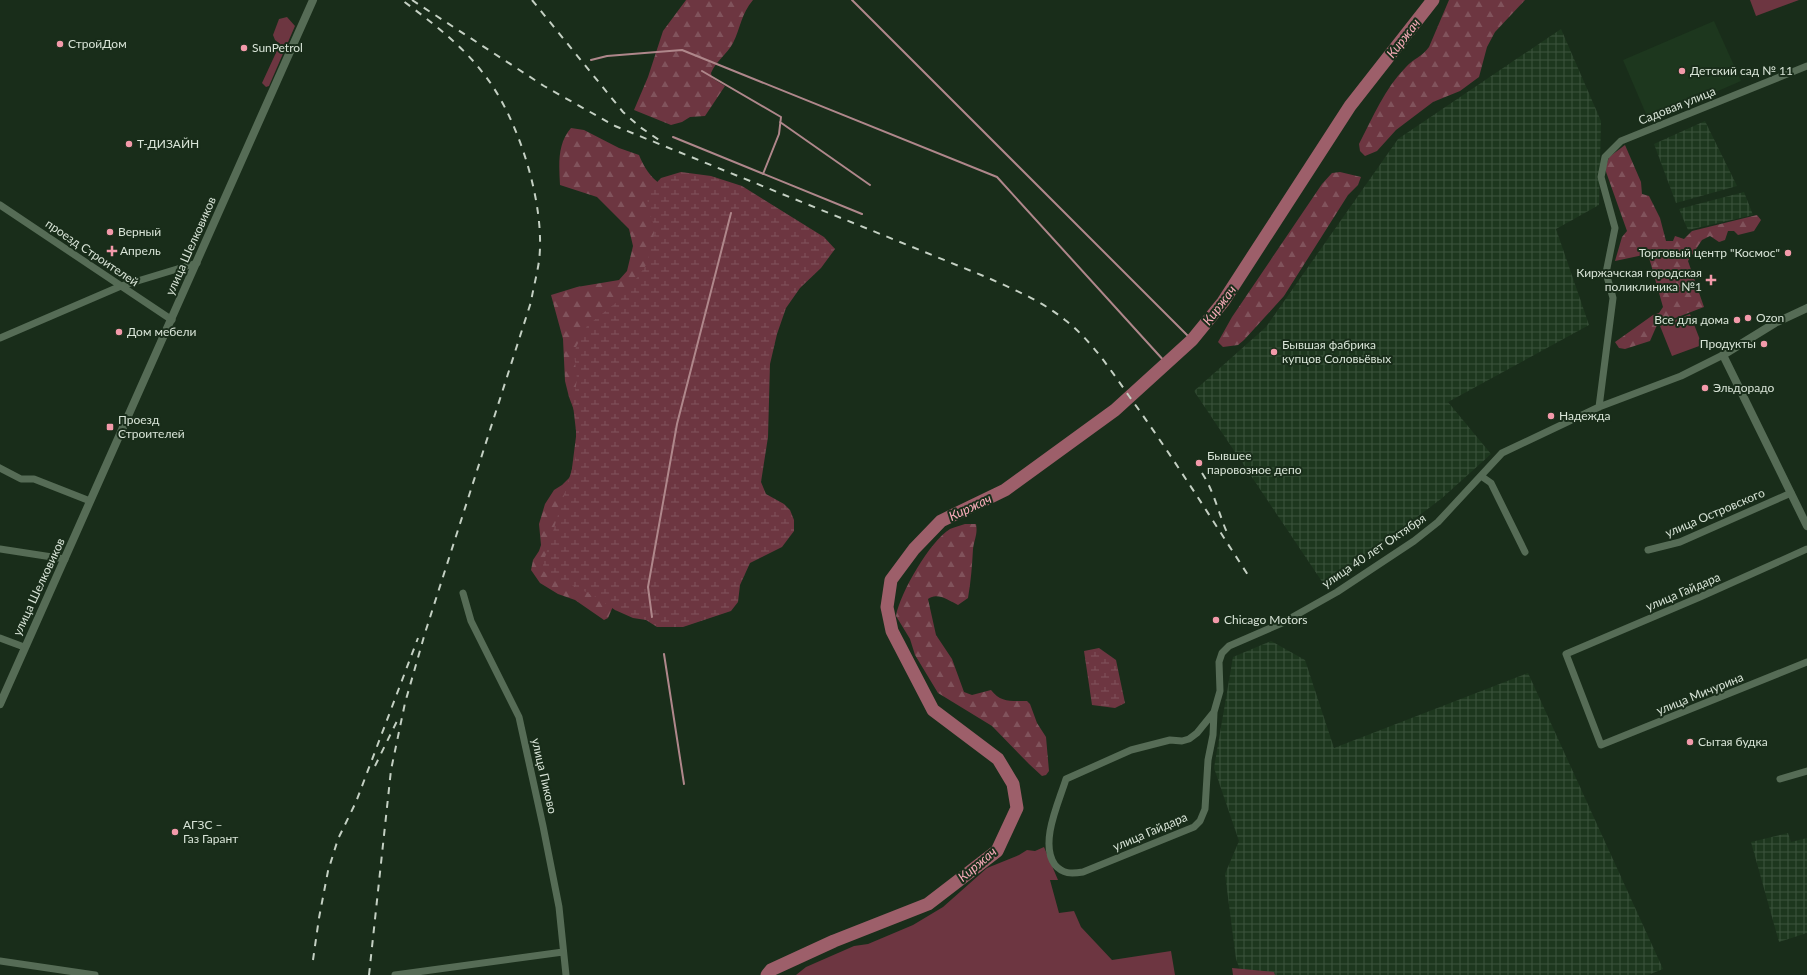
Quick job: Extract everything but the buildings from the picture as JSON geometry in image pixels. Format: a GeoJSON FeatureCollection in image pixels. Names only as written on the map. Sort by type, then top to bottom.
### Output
{"type":"FeatureCollection","features":[{"type":"Feature","properties":{"kind":"street","name":"улица Шелковиков"},"geometry":{"type":"LineString","coordinates":[[0,704],[24,647],[172,320],[313,0]]}},
{"type":"Feature","properties":{"kind":"street","name":"Садовая улица"},"geometry":{"type":"LineString","coordinates":[[1600,407],[1614,298],[1606,273],[1615,228],[1601,177],[1606,157],[1621,141],[1807,66]]}},
{"type":"Feature","properties":{"kind":"street","name":"проезд Строителей"},"geometry":{"type":"LineString","coordinates":[[0,205],[172,320]]}},
{"type":"Feature","properties":{"kind":"street"},"geometry":{"type":"LineString","coordinates":[[0,338],[121,286],[197,263]]}},
{"type":"Feature","properties":{"kind":"street","name":"улица 40 лет Октября"},"geometry":{"type":"LineString","coordinates":[[1214,712],[1220,691],[1219,662],[1222,653],[1229,646],[1282,623],[1337,592],[1414,541],[1438,522],[1502,453],[1600,407],[1681,376],[1723,355],[1775,323],[1807,308]]}},
{"type":"Feature","properties":{"kind":"street"},"geometry":{"type":"LineString","coordinates":[[1723,355],[1807,526]]}},
{"type":"Feature","properties":{"kind":"street"},"geometry":{"type":"LineString","coordinates":[[0,468],[21,479],[34,479],[90,501]]}},
{"type":"Feature","properties":{"kind":"street"},"geometry":{"type":"LineString","coordinates":[[1481,476],[1491,484],[1525,552]]}},
{"type":"Feature","properties":{"kind":"street","name":"улица Островского"},"geometry":{"type":"LineString","coordinates":[[1648,550],[1680,542],[1791,493]]}},
{"type":"Feature","properties":{"kind":"street"},"geometry":{"type":"LineString","coordinates":[[0,549],[65,559]]}},
{"type":"Feature","properties":{"kind":"street","name":"улица Гайдара"},"geometry":{"type":"LineString","coordinates":[[1601,745],[1566,654],[1700,597],[1807,549]]}},
{"type":"Feature","properties":{"kind":"street","name":"улица Пиково"},"geometry":{"type":"LineString","coordinates":[[463,593],[471,621],[519,717],[559,907],[566,975]]}},
{"type":"Feature","properties":{"kind":"street"},"geometry":{"type":"LineString","coordinates":[[0,638],[24,647]]}},
{"type":"Feature","properties":{"kind":"street","name":"улица Мичурина"},"geometry":{"type":"LineString","coordinates":[[1601,745],[1807,662]]}},
{"type":"Feature","properties":{"kind":"street","name":"улица Гайдара"},"geometry":{"type":"LineString","coordinates":[[1214,712],[1213,735],[1208,760],[1205,809],[1200,821],[1194,827],[1083,872],[1071,874],[1060,870],[1051,859],[1048,846],[1051,826],[1066,779],[1131,750],[1170,740],[1182,741],[1189,739],[1197,733],[1214,712]]}},
{"type":"Feature","properties":{"kind":"street"},"geometry":{"type":"LineString","coordinates":[[1780,779],[1807,771]]}},
{"type":"Feature","properties":{"kind":"street"},"geometry":{"type":"LineString","coordinates":[[395,975],[434,972],[563,952]]}},
{"type":"Feature","properties":{"kind":"street"},"geometry":{"type":"LineString","coordinates":[[0,961],[95,975]]}},
{"type":"Feature","properties":{"kind":"shaded area","name":"Детский сад № 11"},"geometry":{"type":"Polygon","coordinates":[[[1714,21],[1741,81],[1649,121],[1623,60],[1714,21]]]}},
{"type":"Feature","properties":{"kind":"shaded area"},"geometry":{"type":"Polygon","coordinates":[[[1561,29],[1601,121],[1599,205],[1556,229],[1589,325],[1448,402],[1491,454],[1441,499],[1325,586],[1194,391],[1266,327],[1398,139],[1561,29]]]}},
{"type":"Feature","properties":{"kind":"shaded area"},"geometry":{"type":"Polygon","coordinates":[[[1705,121],[1737,186],[1676,203],[1654,144],[1705,121]]]}},
{"type":"Feature","properties":{"kind":"shaded area"},"geometry":{"type":"Polygon","coordinates":[[[1744,192],[1753,215],[1688,230],[1679,209],[1744,192]]]}},
{"type":"Feature","properties":{"kind":"shaded area"},"geometry":{"type":"Polygon","coordinates":[[[1271,641],[1305,660],[1334,748],[1528,673],[1663,969],[1648,975],[1242,975],[1236,959],[1225,874],[1239,841],[1214,768],[1233,657],[1271,641]]]}},
{"type":"Feature","properties":{"kind":"shaded area"},"geometry":{"type":"Polygon","coordinates":[[[1788,833],[1791,842],[1807,838],[1807,933],[1779,942],[1751,842],[1788,833]]]}},
{"type":"Feature","properties":{"kind":"green space"},"geometry":{"type":"Polygon","coordinates":[[[686,0],[753,0],[749,5],[733,43],[711,73],[712,78],[725,86],[705,116],[690,117],[682,122],[671,125],[634,110],[648,77],[663,31],[686,0]]]}},
{"type":"Feature","properties":{"kind":"green space"},"geometry":{"type":"Polygon","coordinates":[[[1449,0],[1525,0],[1495,32],[1487,47],[1479,77],[1460,91],[1433,102],[1396,130],[1377,151],[1365,156],[1360,151],[1359,144],[1380,103],[1399,75],[1409,64],[1424,53],[1429,47],[1449,0]]]}},
{"type":"Feature","properties":{"kind":"green space"},"geometry":{"type":"Polygon","coordinates":[[[1750,0],[1799,0],[1756,16],[1750,0]]]}},
{"type":"Feature","properties":{"kind":"green space"},"geometry":{"type":"Polygon","coordinates":[[[287,17],[295,26],[269,86],[266,87],[262,83],[280,44],[275,40],[273,35],[279,19],[287,17]]]}},
{"type":"Feature","properties":{"kind":"green space"},"geometry":{"type":"Polygon","coordinates":[[[571,128],[584,130],[619,148],[639,155],[642,163],[654,179],[677,194],[614,604],[608,618],[604,620],[575,600],[558,594],[540,583],[531,570],[533,560],[541,545],[539,524],[545,504],[554,490],[562,485],[571,476],[578,421],[565,381],[563,339],[551,295],[577,287],[619,280],[627,271],[633,246],[629,229],[597,197],[560,185],[559,162],[561,148],[566,134],[571,128]]]}},
{"type":"Feature","properties":{"kind":"green space"},"geometry":{"type":"Polygon","coordinates":[[[1625,145],[1641,182],[1642,194],[1649,196],[1660,218],[1666,241],[1673,241],[1675,236],[1684,239],[1692,231],[1757,215],[1761,220],[1754,231],[1738,235],[1734,231],[1728,231],[1725,240],[1719,242],[1710,236],[1702,240],[1688,261],[1704,307],[1657,325],[1650,341],[1625,349],[1619,348],[1615,342],[1653,315],[1659,313],[1663,307],[1648,254],[1615,261],[1622,237],[1627,231],[1605,169],[1609,157],[1625,145]]]}},
{"type":"Feature","properties":{"kind":"green space"},"geometry":{"type":"Polygon","coordinates":[[[681,172],[711,176],[742,186],[824,237],[835,249],[821,268],[800,288],[786,308],[777,334],[770,364],[768,437],[761,482],[766,494],[784,504],[790,510],[794,520],[794,531],[782,547],[750,563],[740,585],[738,602],[731,611],[683,627],[657,627],[646,620],[633,618],[615,610],[596,597],[543,571],[543,564],[576,456],[576,431],[573,405],[577,379],[574,354],[576,347],[587,326],[623,297],[647,264],[655,229],[648,207],[647,193],[661,178],[681,172]]]}},
{"type":"Feature","properties":{"kind":"green space"},"geometry":{"type":"Polygon","coordinates":[[[1340,172],[1361,177],[1358,185],[1348,195],[1284,296],[1244,340],[1238,345],[1223,347],[1218,342],[1232,317],[1322,184],[1332,173],[1340,172]]]}},
{"type":"Feature","properties":{"kind":"green space"},"geometry":{"type":"Polygon","coordinates":[[[1690,314],[1702,345],[1672,356],[1660,326],[1690,314]]]}},
{"type":"Feature","properties":{"kind":"green space"},"geometry":{"type":"Polygon","coordinates":[[[965,524],[976,524],[968,598],[958,605],[946,599],[935,596],[928,599],[936,635],[952,659],[964,692],[972,695],[991,690],[1003,699],[1012,701],[1027,701],[1030,704],[1037,723],[1046,737],[1049,771],[1046,775],[1042,776],[992,726],[938,693],[915,655],[910,639],[896,616],[903,594],[917,568],[934,544],[950,529],[965,524]]]}},
{"type":"Feature","properties":{"kind":"green space"},"geometry":{"type":"Polygon","coordinates":[[[1099,648],[1116,660],[1125,703],[1115,708],[1092,705],[1084,651],[1099,648]]]}},
{"type":"Feature","properties":{"kind":"green space"},"geometry":{"type":"Polygon","coordinates":[[[1044,847],[1058,880],[1050,880],[1059,913],[1074,911],[1081,927],[1112,960],[1171,951],[1175,975],[796,975],[806,967],[854,946],[868,944],[913,925],[943,907],[987,868],[1019,855],[1027,850],[1035,851],[1044,847]]]}},
{"type":"Feature","properties":{"kind":"green space"},"geometry":{"type":"Polygon","coordinates":[[[1232,968],[1274,972],[1275,975],[1233,975],[1232,968]]]}},
{"type":"Feature","properties":{"kind":"waterway"},"geometry":{"type":"LineString","coordinates":[[852,0],[1192,340]]}},
{"type":"Feature","properties":{"kind":"waterway","name":"Киржач"},"geometry":{"type":"LineString","coordinates":[[767,975],[771,970],[834,941],[928,904],[997,851],[1017,808],[1013,784],[998,759],[933,710],[892,631],[887,607],[891,580],[914,549],[941,521],[1005,490],[1115,410],[1192,340],[1223,302],[1350,106],[1433,0]]}},
{"type":"Feature","properties":{"kind":"waterway"},"geometry":{"type":"LineString","coordinates":[[591,60],[607,56],[682,50],[997,177],[1166,363]]}},
{"type":"Feature","properties":{"kind":"waterway"},"geometry":{"type":"LineString","coordinates":[[702,71],[781,117],[779,134],[763,174]]}},
{"type":"Feature","properties":{"kind":"waterway"},"geometry":{"type":"LineString","coordinates":[[780,122],[870,185]]}},
{"type":"Feature","properties":{"kind":"waterway"},"geometry":{"type":"LineString","coordinates":[[673,137],[862,214]]}},
{"type":"Feature","properties":{"kind":"waterway"},"geometry":{"type":"LineString","coordinates":[[652,617],[648,587],[677,424],[731,213]]}},
{"type":"Feature","properties":{"kind":"waterway"},"geometry":{"type":"LineString","coordinates":[[664,654],[684,784]]}},
{"type":"Feature","properties":{"kind":"railway"},"geometry":{"type":"LineString","coordinates":[[369,975],[391,770],[405,703],[425,633],[531,302],[539,261],[540,239],[534,188],[527,162],[508,113],[496,91],[465,52],[402,0]]}},
{"type":"Feature","properties":{"kind":"railway"},"geometry":{"type":"LineString","coordinates":[[412,0],[544,86],[615,126],[986,277],[1027,296],[1056,313],[1092,346],[1107,365],[1175,462],[1248,575]]}},
{"type":"Feature","properties":{"kind":"railway"},"geometry":{"type":"LineString","coordinates":[[532,0],[623,112],[640,127],[659,140]]}},
{"type":"Feature","properties":{"kind":"railway"},"geometry":{"type":"LineString","coordinates":[[1202,473],[1210,488],[1229,537]]}},
{"type":"Feature","properties":{"kind":"railway"},"geometry":{"type":"LineString","coordinates":[[313,960],[328,871],[338,839],[356,802],[418,638]]}},
{"type":"Feature","properties":{"kind":"railway"},"geometry":{"type":"LineString","coordinates":[[375,766],[398,719]]}},
{"type":"Feature","properties":{"kind":"place","name":"СтройДом"},"geometry":{"type":"Point","coordinates":[60,44]}},
{"type":"Feature","properties":{"kind":"place","name":"SunPetrol"},"geometry":{"type":"Point","coordinates":[244,48]}},
{"type":"Feature","properties":{"kind":"place","name":"Детский сад № 11"},"geometry":{"type":"Point","coordinates":[1682,71]}},
{"type":"Feature","properties":{"kind":"place","name":"Т-ДИЗАЙН"},"geometry":{"type":"Point","coordinates":[129,144]}},
{"type":"Feature","properties":{"kind":"place","name":"Верный"},"geometry":{"type":"Point","coordinates":[110,232]}},
{"type":"Feature","properties":{"kind":"place","name":"Апрель"},"geometry":{"type":"Point","coordinates":[112,251]}},
{"type":"Feature","properties":{"kind":"place","name":"Торговый центр \"Космос\""},"geometry":{"type":"Point","coordinates":[1788,253]}},
{"type":"Feature","properties":{"kind":"place","name":"Киржачская городская поликлиника №1"},"geometry":{"type":"Point","coordinates":[1711,280]}},
{"type":"Feature","properties":{"kind":"place","name":"Ozon"},"geometry":{"type":"Point","coordinates":[1748,318]}},
{"type":"Feature","properties":{"kind":"place","name":"Все для дома"},"geometry":{"type":"Point","coordinates":[1737,320]}},
{"type":"Feature","properties":{"kind":"place","name":"Дом мебели"},"geometry":{"type":"Point","coordinates":[119,332]}},
{"type":"Feature","properties":{"kind":"place","name":"Продукты"},"geometry":{"type":"Point","coordinates":[1764,344]}},
{"type":"Feature","properties":{"kind":"place","name":"Бывшая фабрика купцов Соловьёвых"},"geometry":{"type":"Point","coordinates":[1274,352]}},
{"type":"Feature","properties":{"kind":"place","name":"Эльдорадо"},"geometry":{"type":"Point","coordinates":[1705,388]}},
{"type":"Feature","properties":{"kind":"place","name":"Надежда"},"geometry":{"type":"Point","coordinates":[1551,416]}},
{"type":"Feature","properties":{"kind":"place","name":"Проезд Строителей"},"geometry":{"type":"Point","coordinates":[110,427]}},
{"type":"Feature","properties":{"kind":"place","name":"Бывшее паровозное депо"},"geometry":{"type":"Point","coordinates":[1199,463]}},
{"type":"Feature","properties":{"kind":"place","name":"Chicago Motors"},"geometry":{"type":"Point","coordinates":[1216,620]}},
{"type":"Feature","properties":{"kind":"place","name":"Сытая будка"},"geometry":{"type":"Point","coordinates":[1690,742]}},
{"type":"Feature","properties":{"kind":"place","name":"АГЗС – Газ Гарант"},"geometry":{"type":"Point","coordinates":[175,832]}}]}
